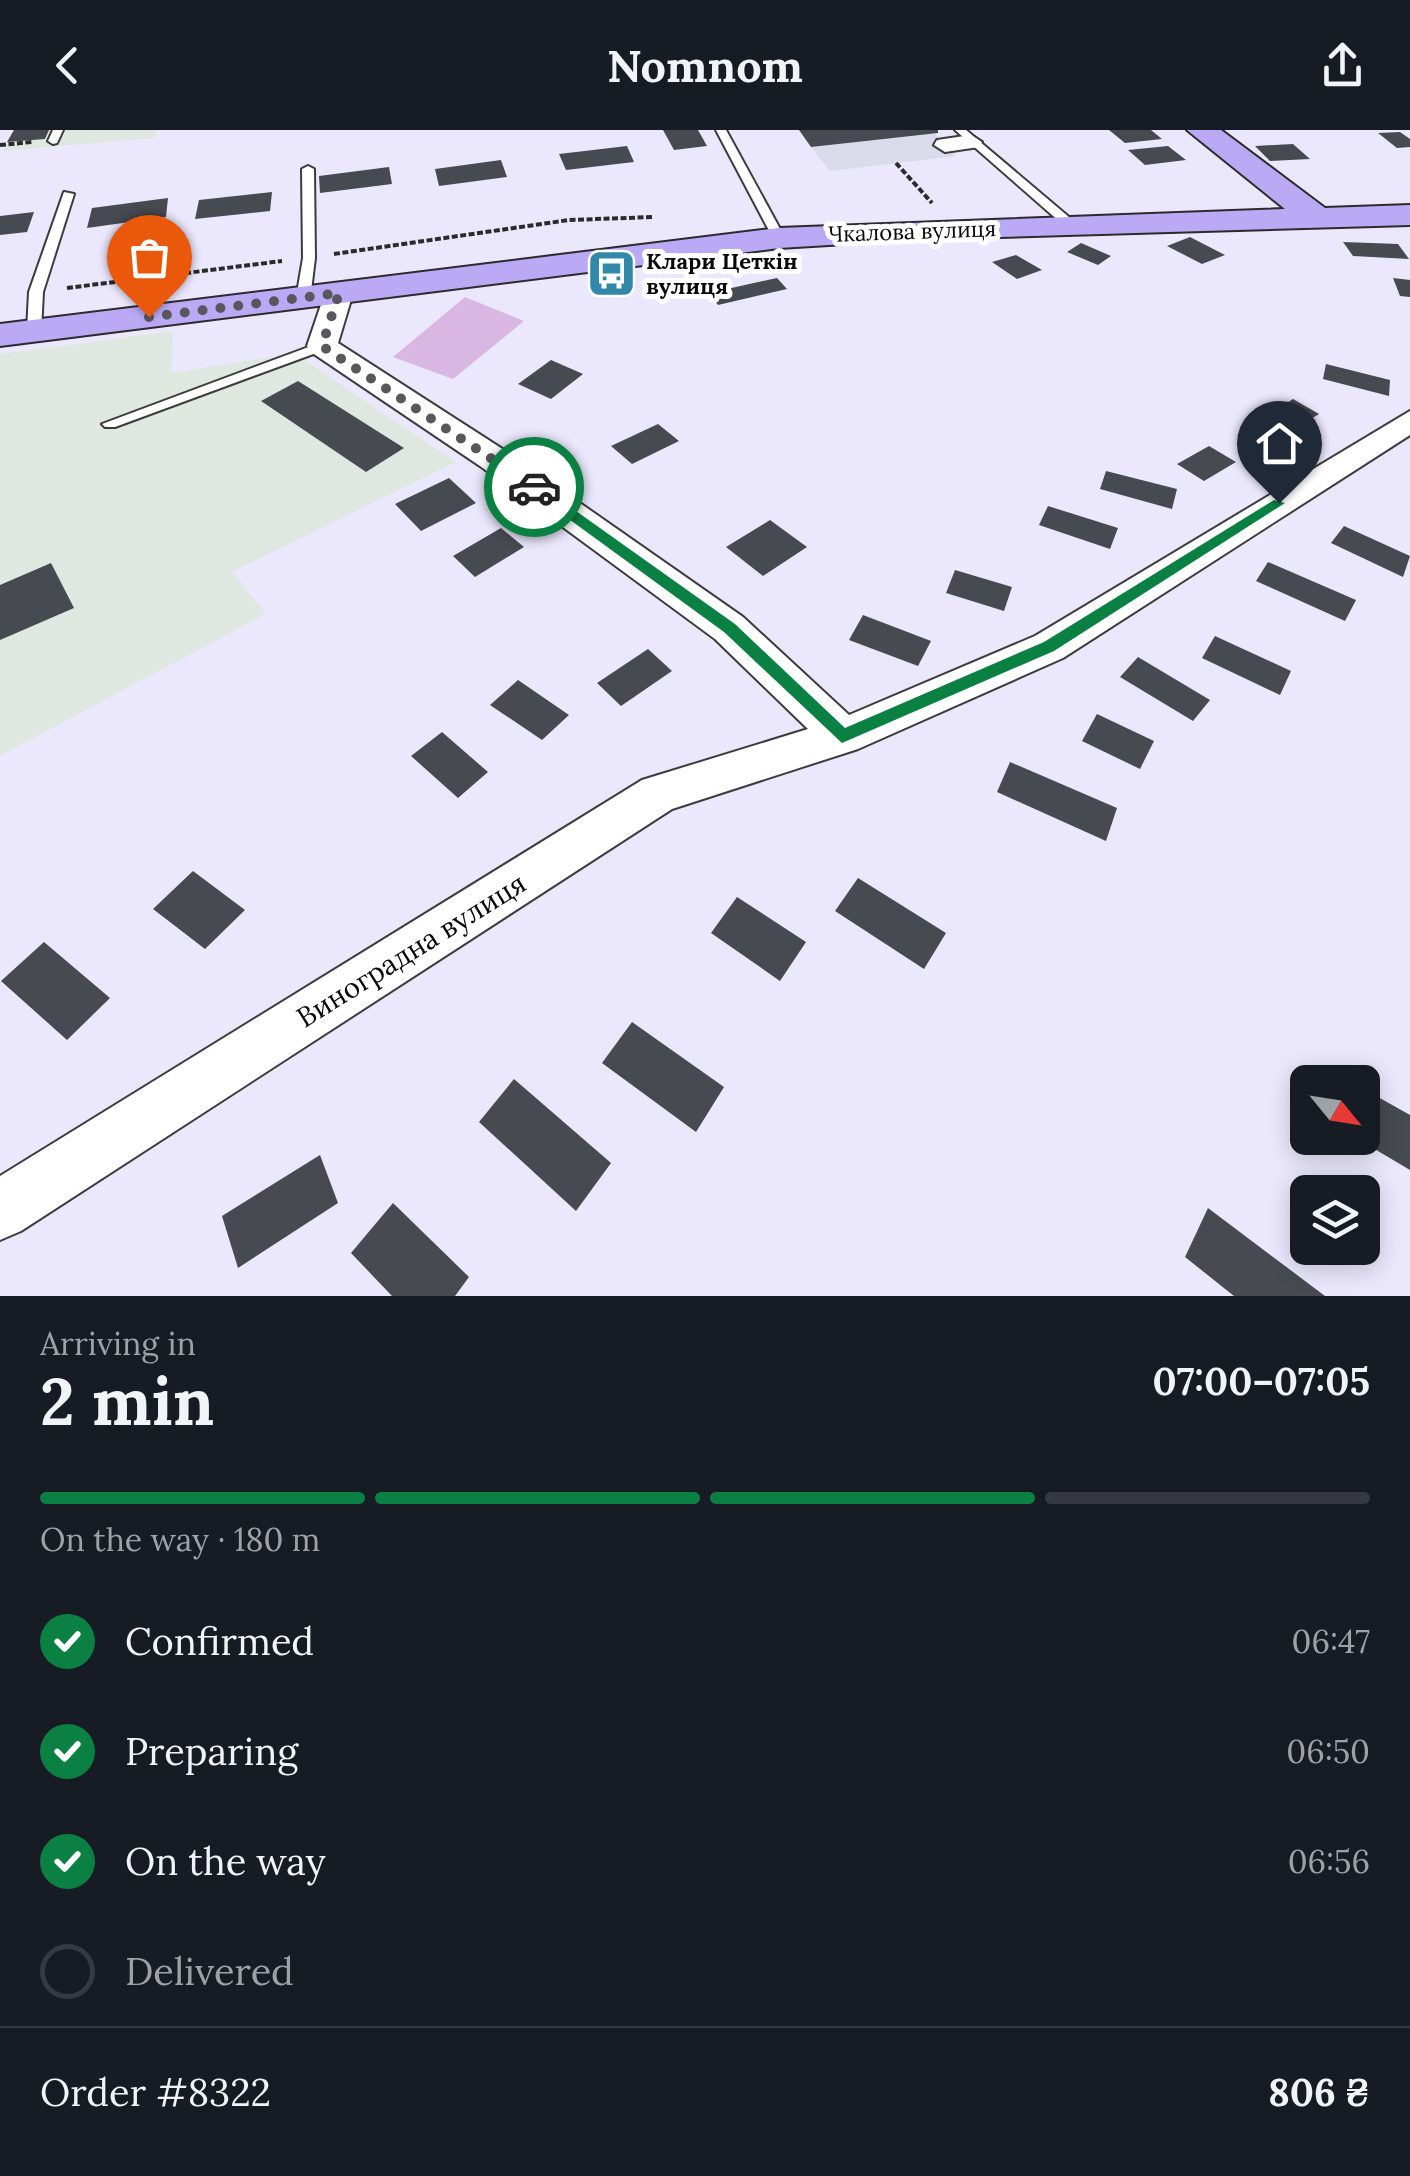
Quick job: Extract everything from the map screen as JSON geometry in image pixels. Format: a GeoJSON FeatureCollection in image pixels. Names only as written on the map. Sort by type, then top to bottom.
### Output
{"type":"FeatureCollection","features":[{"type":"Feature","properties":{"kind":"main road"},"geometry":{"type":"LineString","coordinates":[[1202,130],[1315,216]]}},
{"type":"Feature","properties":{"kind":"main road","name":"Чкалова вулиця"},"geometry":{"type":"LineString","coordinates":[[17,333],[779,238],[1410,215]]}},
{"type":"Feature","properties":{"kind":"street"},"geometry":{"type":"LineString","coordinates":[[339,293],[322,346],[492,458],[729,628],[842,736]]}},
{"type":"Feature","properties":{"kind":"street","name":"Виноградна вулиця"},"geometry":{"type":"LineString","coordinates":[[0,1210],[658,794],[842,736],[1049,646],[1410,420]]}},
{"type":"Feature","properties":{"kind":"lane"},"geometry":{"type":"LineString","coordinates":[[721,130],[779,238]]}},
{"type":"Feature","properties":{"kind":"lane"},"geometry":{"type":"LineString","coordinates":[[959,139],[1072,226]]}},
{"type":"Feature","properties":{"kind":"lane"},"geometry":{"type":"LineString","coordinates":[[303,300],[309,258],[308,169]]}},
{"type":"Feature","properties":{"kind":"lane"},"geometry":{"type":"LineString","coordinates":[[17,333],[36,292],[68,194]]}},
{"type":"Feature","properties":{"kind":"lane"},"geometry":{"type":"LineString","coordinates":[[110,424],[322,346]]}},
{"type":"Feature","properties":{"kind":"path"},"geometry":{"type":"LineString","coordinates":[[896,163],[936,207]]}},
{"type":"Feature","properties":{"kind":"shaded area"},"geometry":{"type":"Polygon","coordinates":[[[14,130],[158,130],[154,138],[3,151],[14,130]]]}},
{"type":"Feature","properties":{"kind":"shaded area"},"geometry":{"type":"Polygon","coordinates":[[[934,133],[956,156],[830,171],[811,147],[934,133]]]}},
{"type":"Feature","properties":{"kind":"shaded area"},"geometry":{"type":"Polygon","coordinates":[[[465,297],[524,321],[453,379],[393,357],[465,297]]]}},
{"type":"Feature","properties":{"kind":"shaded area"},"geometry":{"type":"Polygon","coordinates":[[[173,331],[171,373],[294,353],[456,462],[232,572],[266,614],[0,756],[0,354],[173,331]]]}},
{"type":"Feature","properties":{"kind":"building"},"geometry":{"type":"Polygon","coordinates":[[[14,130],[49,130],[45,139],[7,142],[14,130]]]}},
{"type":"Feature","properties":{"kind":"building"},"geometry":{"type":"Polygon","coordinates":[[[663,130],[698,130],[707,146],[674,150],[663,130]]]}},
{"type":"Feature","properties":{"kind":"building"},"geometry":{"type":"Polygon","coordinates":[[[799,130],[938,130],[938,133],[811,147],[799,130]]]}},
{"type":"Feature","properties":{"kind":"building"},"geometry":{"type":"Polygon","coordinates":[[[1109,130],[1151,130],[1162,139],[1125,143],[1109,130]]]}},
{"type":"Feature","properties":{"kind":"building"},"geometry":{"type":"Polygon","coordinates":[[[1400,132],[1410,139],[1410,147],[1397,148],[1378,133],[1400,132]]]}},
{"type":"Feature","properties":{"kind":"building"},"geometry":{"type":"Polygon","coordinates":[[[1293,144],[1310,159],[1270,161],[1255,146],[1293,144]]]}},
{"type":"Feature","properties":{"kind":"building"},"geometry":{"type":"Polygon","coordinates":[[[627,146],[634,162],[566,170],[559,154],[627,146]]]}},
{"type":"Feature","properties":{"kind":"building"},"geometry":{"type":"Polygon","coordinates":[[[1168,146],[1186,160],[1145,165],[1128,150],[1168,146]]]}},
{"type":"Feature","properties":{"kind":"building"},"geometry":{"type":"Polygon","coordinates":[[[501,160],[507,177],[439,186],[435,169],[501,160]]]}},
{"type":"Feature","properties":{"kind":"building"},"geometry":{"type":"Polygon","coordinates":[[[389,167],[392,184],[320,193],[319,176],[389,167]]]}},
{"type":"Feature","properties":{"kind":"building"},"geometry":{"type":"Polygon","coordinates":[[[272,192],[270,211],[195,219],[199,200],[272,192]]]}},
{"type":"Feature","properties":{"kind":"building"},"geometry":{"type":"Polygon","coordinates":[[[168,198],[166,217],[87,228],[92,208],[168,198]]]}},
{"type":"Feature","properties":{"kind":"building"},"geometry":{"type":"Polygon","coordinates":[[[34,212],[27,232],[0,235],[0,216],[34,212]]]}},
{"type":"Feature","properties":{"kind":"building"},"geometry":{"type":"Polygon","coordinates":[[[1190,237],[1225,255],[1202,264],[1167,246],[1190,237]]]}},
{"type":"Feature","properties":{"kind":"building"},"geometry":{"type":"Polygon","coordinates":[[[1343,242],[1398,244],[1409,259],[1353,256],[1343,242]]]}},
{"type":"Feature","properties":{"kind":"building"},"geometry":{"type":"Polygon","coordinates":[[[1081,243],[1111,256],[1098,265],[1067,252],[1081,243]]]}},
{"type":"Feature","properties":{"kind":"building"},"geometry":{"type":"Polygon","coordinates":[[[1016,255],[1042,270],[1017,279],[992,262],[1016,255]]]}},
{"type":"Feature","properties":{"kind":"building"},"geometry":{"type":"Polygon","coordinates":[[[777,278],[787,289],[718,305],[709,293],[777,278]]]}},
{"type":"Feature","properties":{"kind":"building"},"geometry":{"type":"Polygon","coordinates":[[[1393,278],[1410,280],[1410,297],[1400,296],[1393,278]]]}},
{"type":"Feature","properties":{"kind":"building"},"geometry":{"type":"Polygon","coordinates":[[[551,360],[583,374],[551,399],[518,384],[551,360]]]}},
{"type":"Feature","properties":{"kind":"building"},"geometry":{"type":"Polygon","coordinates":[[[1326,364],[1390,380],[1389,396],[1323,379],[1326,364]]]}},
{"type":"Feature","properties":{"kind":"building"},"geometry":{"type":"Polygon","coordinates":[[[298,381],[404,448],[366,472],[261,401],[298,381]]]}},
{"type":"Feature","properties":{"kind":"building"},"geometry":{"type":"Polygon","coordinates":[[[1293,399],[1319,414],[1279,439],[1253,424],[1293,399]]]}},
{"type":"Feature","properties":{"kind":"building"},"geometry":{"type":"Polygon","coordinates":[[[658,424],[679,441],[632,464],[611,446],[658,424]]]}},
{"type":"Feature","properties":{"kind":"building"},"geometry":{"type":"Polygon","coordinates":[[[1209,446],[1236,462],[1204,481],[1177,464],[1209,446]]]}},
{"type":"Feature","properties":{"kind":"building"},"geometry":{"type":"Polygon","coordinates":[[[1106,471],[1177,489],[1172,509],[1100,489],[1106,471]]]}},
{"type":"Feature","properties":{"kind":"building"},"geometry":{"type":"Polygon","coordinates":[[[449,478],[476,503],[421,531],[395,504],[449,478]]]}},
{"type":"Feature","properties":{"kind":"building"},"geometry":{"type":"Polygon","coordinates":[[[1048,506],[1118,528],[1110,549],[1039,525],[1048,506]]]}},
{"type":"Feature","properties":{"kind":"building"},"geometry":{"type":"Polygon","coordinates":[[[770,520],[807,547],[763,576],[726,547],[770,520]]]}},
{"type":"Feature","properties":{"kind":"building"},"geometry":{"type":"Polygon","coordinates":[[[1344,526],[1410,556],[1403,577],[1331,543],[1344,526]]]}},
{"type":"Feature","properties":{"kind":"building"},"geometry":{"type":"Polygon","coordinates":[[[501,528],[524,547],[475,577],[453,556],[501,528]]]}},
{"type":"Feature","properties":{"kind":"building"},"geometry":{"type":"Polygon","coordinates":[[[1268,562],[1356,600],[1345,621],[1256,581],[1268,562]]]}},
{"type":"Feature","properties":{"kind":"building"},"geometry":{"type":"Polygon","coordinates":[[[51,563],[74,608],[0,640],[0,585],[51,563]]]}},
{"type":"Feature","properties":{"kind":"building"},"geometry":{"type":"Polygon","coordinates":[[[955,570],[1012,587],[1004,611],[946,593],[955,570]]]}},
{"type":"Feature","properties":{"kind":"building"},"geometry":{"type":"Polygon","coordinates":[[[863,615],[931,641],[918,666],[849,640],[863,615]]]}},
{"type":"Feature","properties":{"kind":"building"},"geometry":{"type":"Polygon","coordinates":[[[1215,636],[1291,671],[1280,695],[1202,658],[1215,636]]]}},
{"type":"Feature","properties":{"kind":"building"},"geometry":{"type":"Polygon","coordinates":[[[648,649],[672,671],[621,706],[597,683],[648,649]]]}},
{"type":"Feature","properties":{"kind":"building"},"geometry":{"type":"Polygon","coordinates":[[[1138,657],[1210,700],[1193,721],[1120,677],[1138,657]]]}},
{"type":"Feature","properties":{"kind":"building"},"geometry":{"type":"Polygon","coordinates":[[[518,680],[569,715],[542,740],[490,705],[518,680]]]}},
{"type":"Feature","properties":{"kind":"building"},"geometry":{"type":"Polygon","coordinates":[[[1097,714],[1154,741],[1140,769],[1082,741],[1097,714]]]}},
{"type":"Feature","properties":{"kind":"building"},"geometry":{"type":"Polygon","coordinates":[[[442,732],[488,772],[458,798],[411,756],[442,732]]]}},
{"type":"Feature","properties":{"kind":"building"},"geometry":{"type":"Polygon","coordinates":[[[1010,762],[1117,808],[1106,841],[997,792],[1010,762]]]}},
{"type":"Feature","properties":{"kind":"building"},"geometry":{"type":"Polygon","coordinates":[[[193,871],[245,910],[205,949],[153,909],[193,871]]]}},
{"type":"Feature","properties":{"kind":"building"},"geometry":{"type":"Polygon","coordinates":[[[858,878],[946,933],[924,969],[835,911],[858,878]]]}},
{"type":"Feature","properties":{"kind":"building"},"geometry":{"type":"Polygon","coordinates":[[[737,897],[806,942],[780,981],[711,933],[737,897]]]}},
{"type":"Feature","properties":{"kind":"building"},"geometry":{"type":"Polygon","coordinates":[[[44,942],[110,998],[67,1040],[1,981],[44,942]]]}},
{"type":"Feature","properties":{"kind":"building"},"geometry":{"type":"Polygon","coordinates":[[[632,1022],[724,1087],[696,1132],[602,1063],[632,1022]]]}},
{"type":"Feature","properties":{"kind":"building"},"geometry":{"type":"Polygon","coordinates":[[[514,1079],[611,1163],[576,1211],[479,1122],[514,1079]]]}},
{"type":"Feature","properties":{"kind":"building"},"geometry":{"type":"Polygon","coordinates":[[[1380,1098],[1410,1115],[1410,1170],[1380,1152],[1380,1098]]]}},
{"type":"Feature","properties":{"kind":"building"},"geometry":{"type":"Polygon","coordinates":[[[320,1155],[338,1203],[238,1268],[222,1216],[320,1155]]]}},
{"type":"Feature","properties":{"kind":"building"},"geometry":{"type":"Polygon","coordinates":[[[393,1203],[469,1277],[455,1296],[392,1296],[351,1253],[393,1203]]]}},
{"type":"Feature","properties":{"kind":"building"},"geometry":{"type":"Polygon","coordinates":[[[1208,1208],[1325,1296],[1234,1296],[1185,1257],[1208,1208]]]}},
{"type":"Feature","properties":{"kind":"way so far"},"geometry":{"type":"LineString","coordinates":[[149,317],[339,293],[322,346],[534,487]]}},
{"type":"Feature","properties":{"kind":"place","name":"Клари Цеткін вулиця"},"geometry":{"type":"Point","coordinates":[611,274]}},
{"type":"Feature","properties":{"kind":"route"},"geometry":{"type":"LineString","coordinates":[[534,487],[729,628],[842,736],[1049,646],[1279,503]]}}]}
